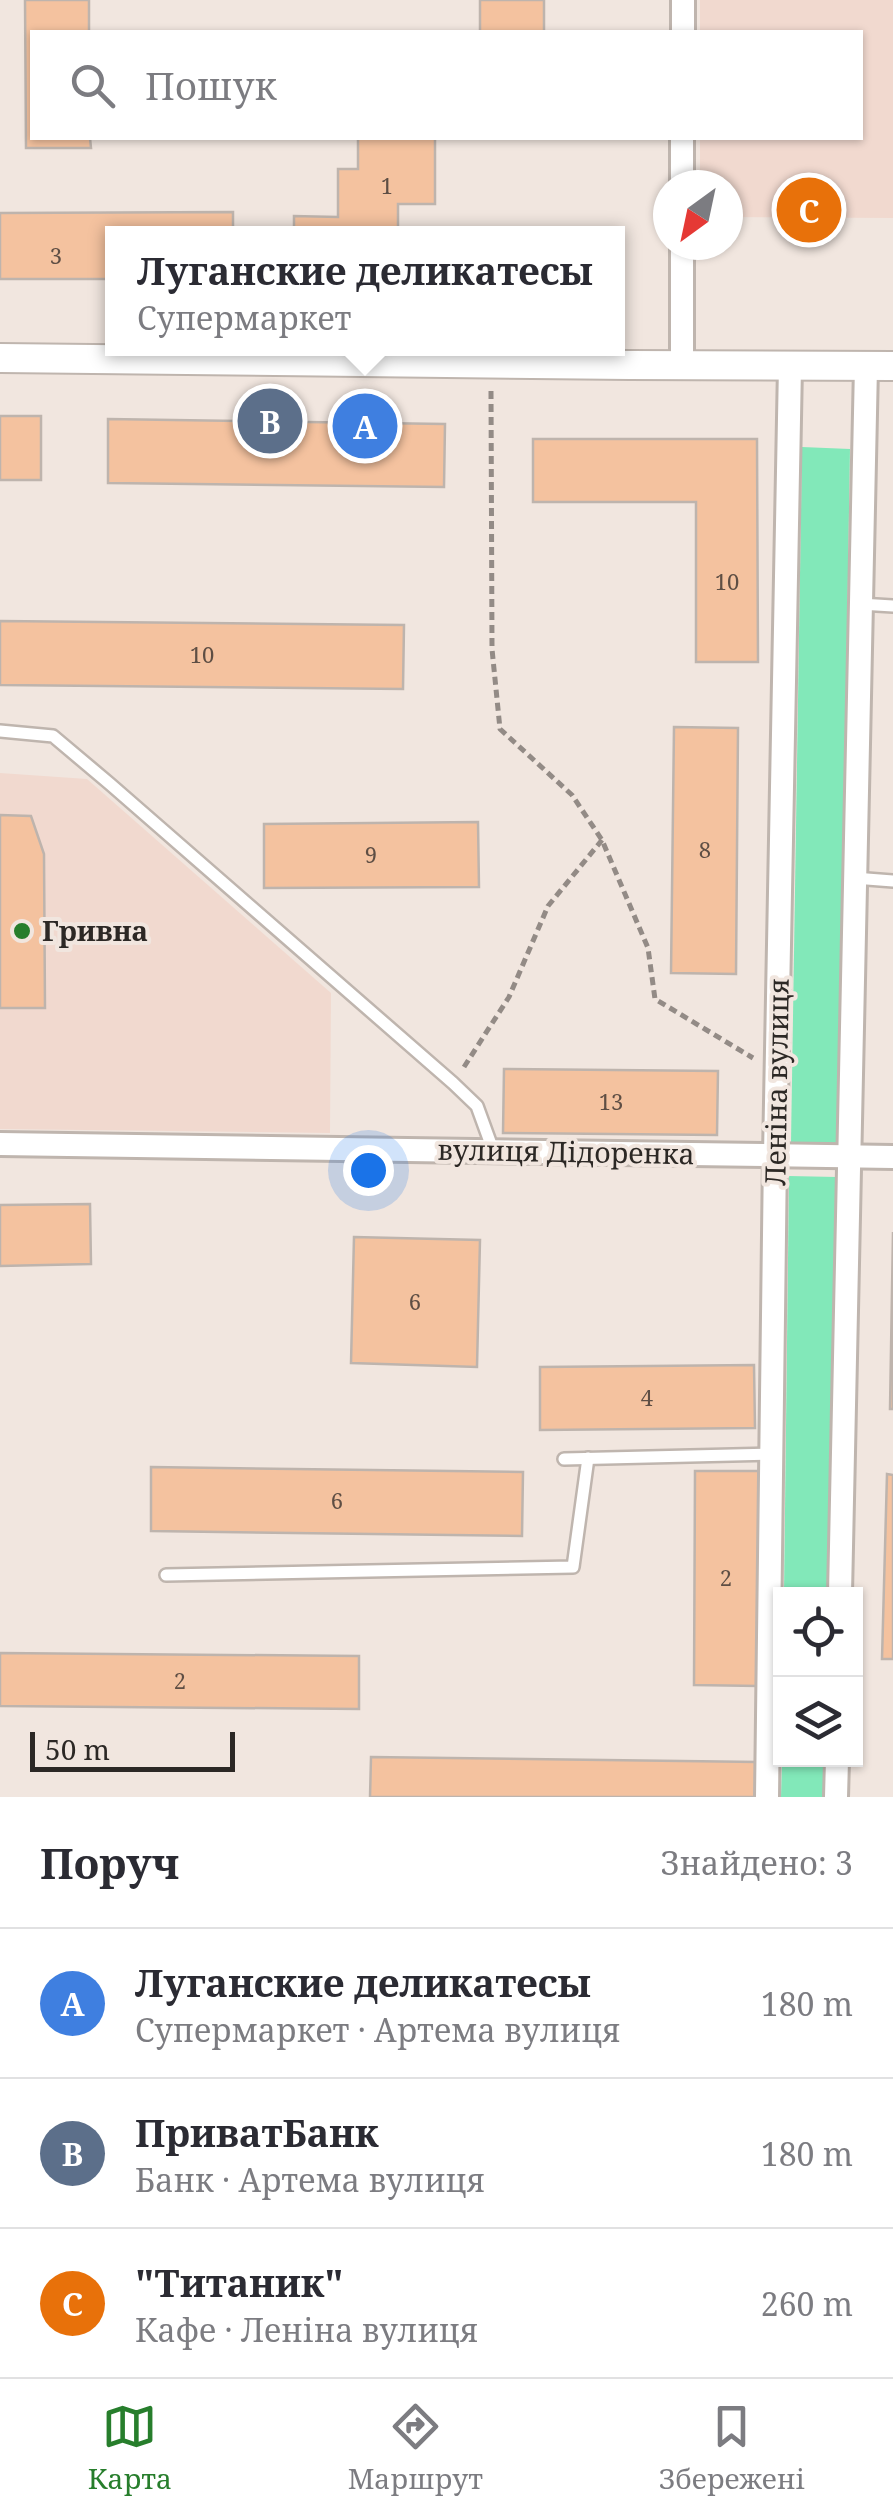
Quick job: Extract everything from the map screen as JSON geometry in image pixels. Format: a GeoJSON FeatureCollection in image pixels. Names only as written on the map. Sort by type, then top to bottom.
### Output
{"type":"FeatureCollection","features":[{"type":"Feature","properties":{"kind":"street"},"geometry":{"type":"LineString","coordinates":[[682,30],[683,0]]}},
{"type":"Feature","properties":{"kind":"street"},"geometry":{"type":"LineString","coordinates":[[682,140],[682,170]]}},
{"type":"Feature","properties":{"kind":"street"},"geometry":{"type":"LineString","coordinates":[[682,260],[682,364]]}},
{"type":"Feature","properties":{"kind":"street"},"geometry":{"type":"LineString","coordinates":[[0,358],[879,366],[860,604],[840,1587]]}},
{"type":"Feature","properties":{"kind":"street","name":"Леніна вулиця"},"geometry":{"type":"LineString","coordinates":[[767,1797],[790,366]]}},
{"type":"Feature","properties":{"kind":"street","name":"вулиця Дідоренка"},"geometry":{"type":"LineString","coordinates":[[0,1144],[893,1157]]}},
{"type":"Feature","properties":{"kind":"street"},"geometry":{"type":"LineString","coordinates":[[836,1797],[837,1767]]}},
{"type":"Feature","properties":{"kind":"lane"},"geometry":{"type":"LineString","coordinates":[[860,604],[893,606]]}},
{"type":"Feature","properties":{"kind":"lane"},"geometry":{"type":"LineString","coordinates":[[0,731],[53,736],[477,1106],[493,1150]]}},
{"type":"Feature","properties":{"kind":"lane"},"geometry":{"type":"LineString","coordinates":[[854,878],[893,882]]}},
{"type":"Feature","properties":{"kind":"lane"},"geometry":{"type":"LineString","coordinates":[[564,1459],[771,1454]]}},
{"type":"Feature","properties":{"kind":"lane"},"geometry":{"type":"LineString","coordinates":[[166,1575],[573,1567],[588,1458]]}},
{"type":"Feature","properties":{"kind":"path"},"geometry":{"type":"LineString","coordinates":[[492,364],[492,649],[500,729],[572,795],[602,840],[648,948],[654,999],[777,1072]]}},
{"type":"Feature","properties":{"kind":"path"},"geometry":{"type":"LineString","coordinates":[[453,1084],[509,998],[548,906],[602,840]]}},
{"type":"Feature","properties":{"kind":"shaded area"},"geometry":{"type":"Polygon","coordinates":[[[700,0],[893,0],[893,218],[743,217],[743,170],[700,170],[700,140],[863,140],[863,30],[700,30],[700,0]]]}},
{"type":"Feature","properties":{"kind":"shaded area"},"geometry":{"type":"Polygon","coordinates":[[[0,773],[87,779],[331,993],[330,1133],[0,1129],[0,773]]]}},
{"type":"Feature","properties":{"kind":"green space"},"geometry":{"type":"Polygon","coordinates":[[[802,447],[850,449],[839,1144],[791,1143],[802,447]]]}},
{"type":"Feature","properties":{"kind":"green space"},"geometry":{"type":"Polygon","coordinates":[[[789,1176],[837,1177],[832,1587],[784,1587],[789,1176]]]}},
{"type":"Feature","properties":{"kind":"green space"},"geometry":{"type":"Polygon","coordinates":[[[782,1767],[830,1767],[829,1797],[781,1797],[782,1767]]]}},
{"type":"Feature","properties":{"kind":"building"},"geometry":{"type":"Polygon","coordinates":[[[25,0],[89,0],[89,30],[30,30],[30,140],[90,140],[91,148],[26,148],[25,0]]]}},
{"type":"Feature","properties":{"kind":"building"},"geometry":{"type":"Polygon","coordinates":[[[480,0],[544,0],[544,30],[480,30],[480,0]]]}},
{"type":"Feature","properties":{"kind":"building"},"geometry":{"type":"Polygon","coordinates":[[[358,140],[435,140],[435,204],[398,204],[398,226],[294,226],[294,216],[338,217],[338,169],[358,169],[358,140]]]}},
{"type":"Feature","properties":{"kind":"building"},"geometry":{"type":"Polygon","coordinates":[[[233,212],[233,226],[105,226],[105,279],[0,279],[0,213],[233,212]]]}},
{"type":"Feature","properties":{"kind":"building"},"geometry":{"type":"Polygon","coordinates":[[[0,416],[41,416],[41,480],[0,480],[0,416]]]}},
{"type":"Feature","properties":{"kind":"building"},"geometry":{"type":"Polygon","coordinates":[[[108,419],[445,424],[444,487],[108,483],[108,419]]]}},
{"type":"Feature","properties":{"kind":"building"},"geometry":{"type":"Polygon","coordinates":[[[533,439],[757,439],[758,662],[696,662],[696,502],[533,502],[533,439]]]}},
{"type":"Feature","properties":{"kind":"building"},"geometry":{"type":"Polygon","coordinates":[[[0,621],[404,625],[403,689],[0,685],[0,621]]]}},
{"type":"Feature","properties":{"kind":"building"},"geometry":{"type":"Polygon","coordinates":[[[674,727],[738,728],[736,974],[671,973],[674,727]]]}},
{"type":"Feature","properties":{"kind":"building","name":"Гривна"},"geometry":{"type":"Polygon","coordinates":[[[0,815],[31,816],[44,854],[45,1008],[0,1008],[0,815]]]}},
{"type":"Feature","properties":{"kind":"building"},"geometry":{"type":"Polygon","coordinates":[[[478,822],[479,887],[264,888],[264,824],[478,822]]]}},
{"type":"Feature","properties":{"kind":"building"},"geometry":{"type":"Polygon","coordinates":[[[504,1069],[718,1071],[717,1135],[503,1133],[504,1069]]]}},
{"type":"Feature","properties":{"kind":"building"},"geometry":{"type":"Polygon","coordinates":[[[90,1204],[91,1264],[0,1266],[0,1205],[90,1204]]]}},
{"type":"Feature","properties":{"kind":"building"},"geometry":{"type":"Polygon","coordinates":[[[893,1232],[893,1409],[890,1409],[893,1232]]]}},
{"type":"Feature","properties":{"kind":"building"},"geometry":{"type":"Polygon","coordinates":[[[354,1237],[480,1240],[477,1367],[351,1363],[354,1237]]]}},
{"type":"Feature","properties":{"kind":"building"},"geometry":{"type":"Polygon","coordinates":[[[754,1365],[755,1428],[540,1430],[540,1367],[754,1365]]]}},
{"type":"Feature","properties":{"kind":"building"},"geometry":{"type":"Polygon","coordinates":[[[151,1467],[523,1472],[522,1536],[151,1531],[151,1467]]]}},
{"type":"Feature","properties":{"kind":"building"},"geometry":{"type":"Polygon","coordinates":[[[695,1471],[759,1471],[758,1686],[694,1685],[695,1471]]]}},
{"type":"Feature","properties":{"kind":"building"},"geometry":{"type":"Polygon","coordinates":[[[887,1474],[893,1475],[893,1659],[882,1659],[887,1474]]]}},
{"type":"Feature","properties":{"kind":"building"},"geometry":{"type":"Polygon","coordinates":[[[0,1653],[359,1656],[359,1709],[0,1706],[0,1653]]]}},
{"type":"Feature","properties":{"kind":"building"},"geometry":{"type":"Polygon","coordinates":[[[371,1757],[758,1762],[758,1797],[370,1797],[371,1757]]]}},
{"type":"Feature","properties":{"kind":"place","name":"\"Титаник\""},"geometry":{"type":"Point","coordinates":[809,210]}},
{"type":"Feature","properties":{"kind":"place","name":"ПриватБанк"},"geometry":{"type":"Point","coordinates":[270,421]}},
{"type":"Feature","properties":{"kind":"place","name":"Луганские деликатесы"},"geometry":{"type":"Point","coordinates":[365,426]}},
{"type":"Feature","properties":{"kind":"place","name":"Гривна"},"geometry":{"type":"Point","coordinates":[22,931]}}]}
